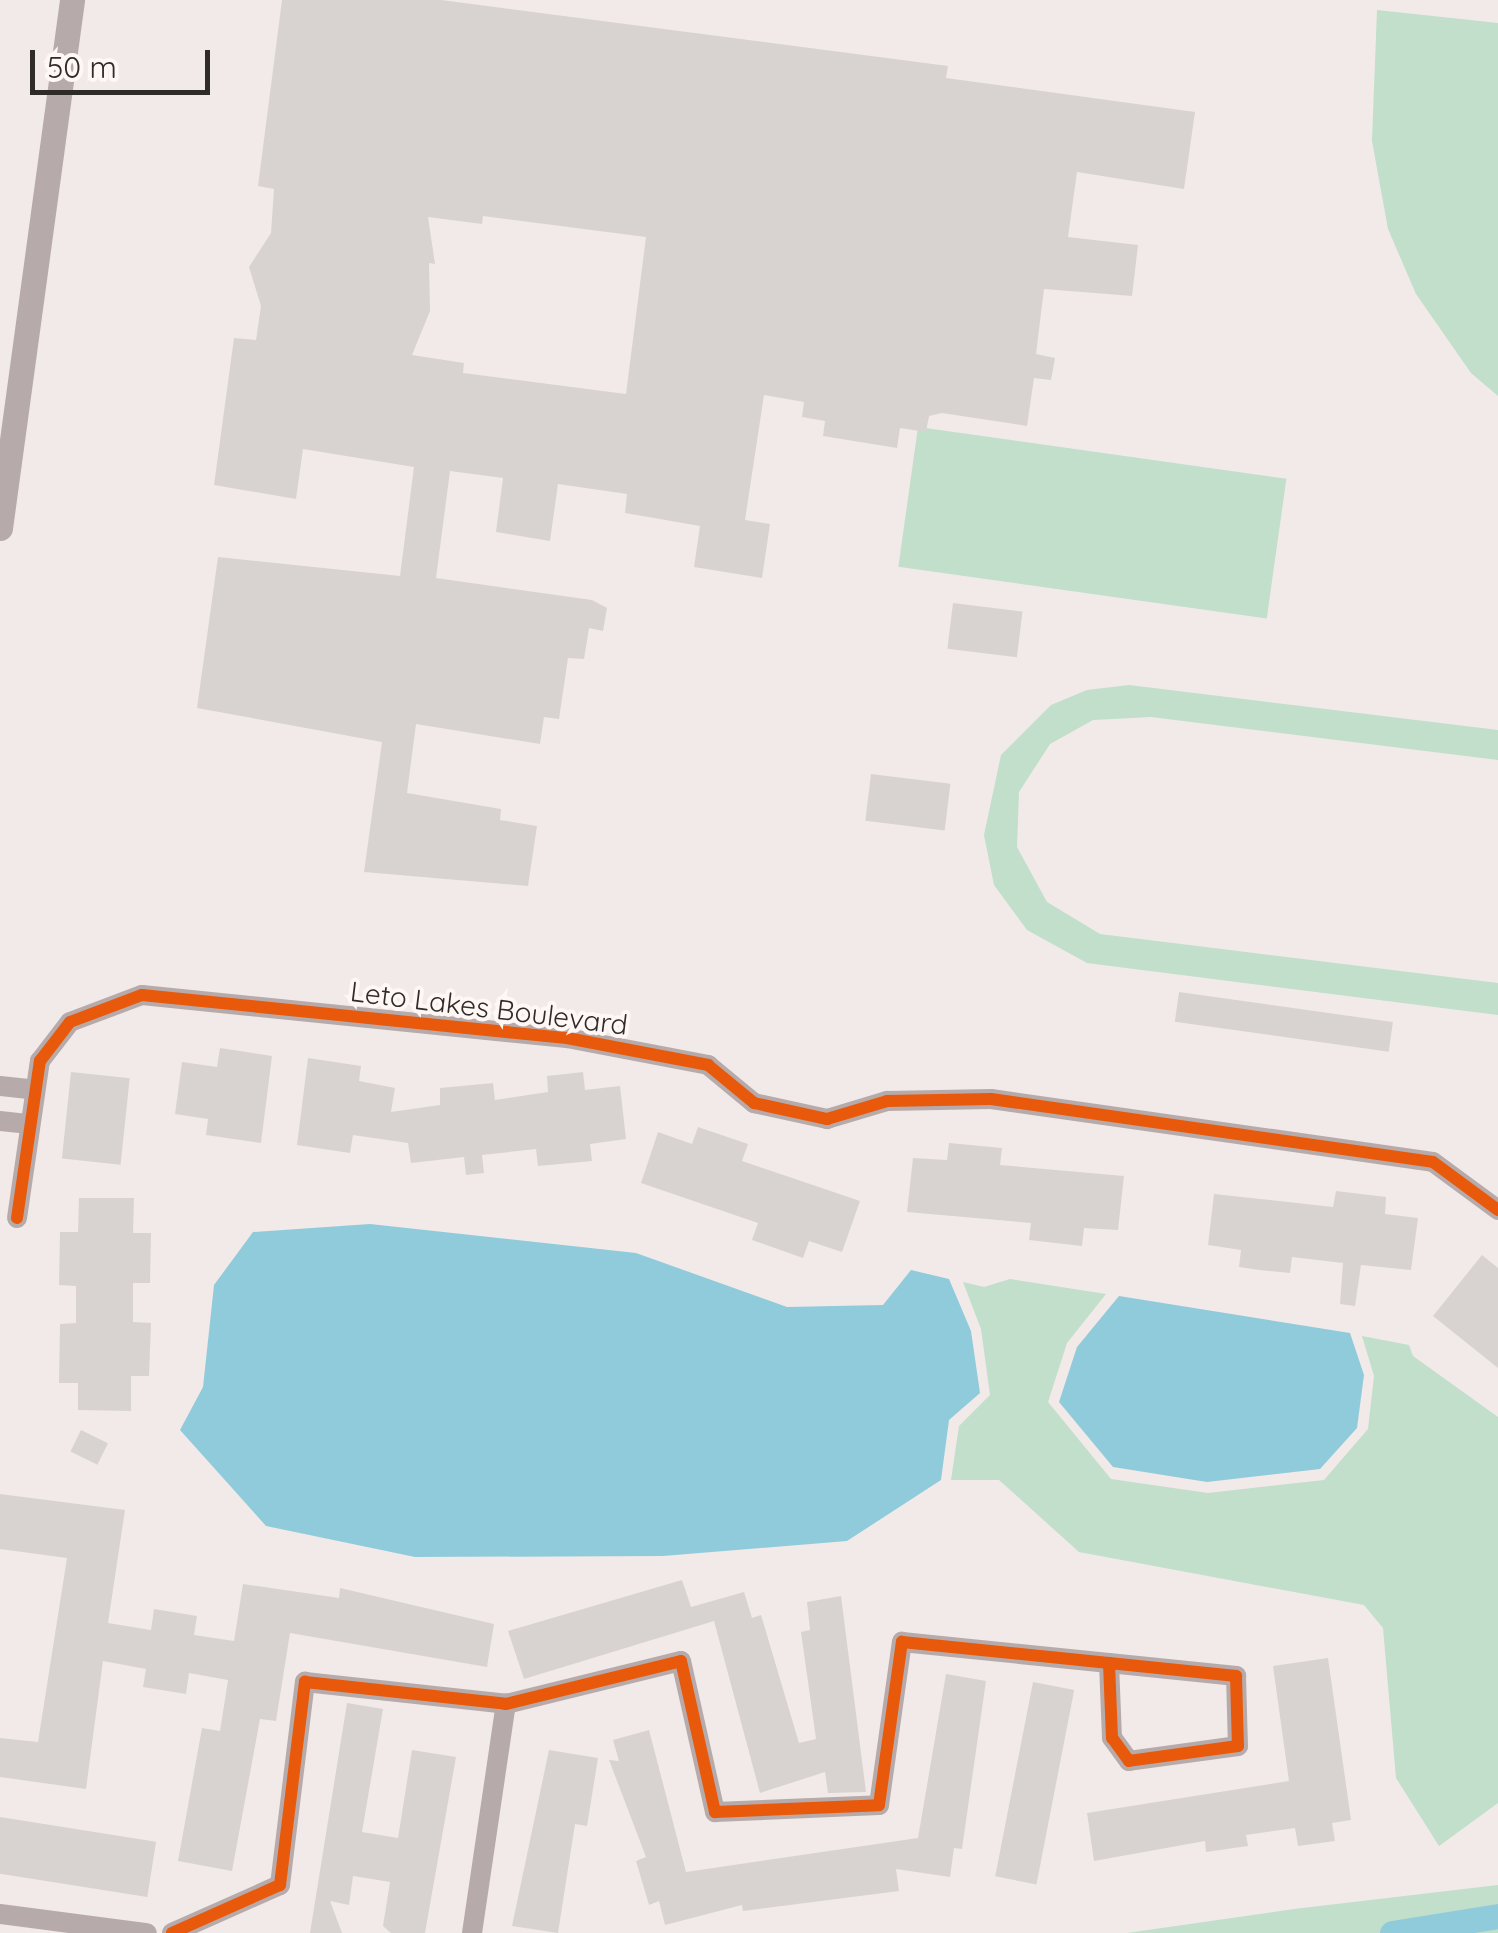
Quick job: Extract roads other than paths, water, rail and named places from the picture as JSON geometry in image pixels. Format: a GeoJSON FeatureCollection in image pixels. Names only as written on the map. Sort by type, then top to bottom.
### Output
{"type":"FeatureCollection","features":[{"type":"Feature","properties":{"kind":"street"},"geometry":{"type":"LineString","coordinates":[[0,528],[72,0]]}},
{"type":"Feature","properties":{"kind":"street","name":"Leto Lakes Boulevard"},"geometry":{"type":"LineString","coordinates":[[18,1218],[31,1089],[54,1036],[70,1022],[142,995],[568,1038],[708,1066],[754,1103],[827,1119],[887,1101],[991,1099],[1433,1162],[1498,1210]]}},
{"type":"Feature","properties":{"kind":"street"},"geometry":{"type":"LineString","coordinates":[[0,1086],[31,1089]]}},
{"type":"Feature","properties":{"kind":"street"},"geometry":{"type":"LineString","coordinates":[[0,1121],[27,1124]]}},
{"type":"Feature","properties":{"kind":"street"},"geometry":{"type":"LineString","coordinates":[[172,1933],[280,1885],[305,1682],[506,1704],[681,1661],[715,1812],[879,1805],[902,1642],[1109,1663],[1236,1676],[1238,1746],[1129,1760],[1112,1738],[1109,1663]]}},
{"type":"Feature","properties":{"kind":"street"},"geometry":{"type":"LineString","coordinates":[[472,1933],[506,1704]]}},
{"type":"Feature","properties":{"kind":"street"},"geometry":{"type":"LineString","coordinates":[[0,1914],[147,1933]]}},
{"type":"Feature","properties":{"kind":"water"},"geometry":{"type":"Polygon","coordinates":[[[370,1224],[636,1253],[787,1307],[883,1305],[911,1270],[949,1279],[971,1331],[980,1393],[949,1420],[941,1480],[847,1541],[663,1556],[415,1557],[266,1526],[180,1430],[203,1387],[214,1285],[253,1232],[370,1224]]]}},
{"type":"Feature","properties":{"kind":"water"},"geometry":{"type":"Polygon","coordinates":[[[1119,1296],[1350,1333],[1364,1375],[1357,1428],[1320,1469],[1207,1482],[1113,1467],[1059,1402],[1077,1347],[1119,1296]]]}},
{"type":"Feature","properties":{"kind":"waterway"},"geometry":{"type":"LineString","coordinates":[[1392,1933],[1498,1916]]}}]}
